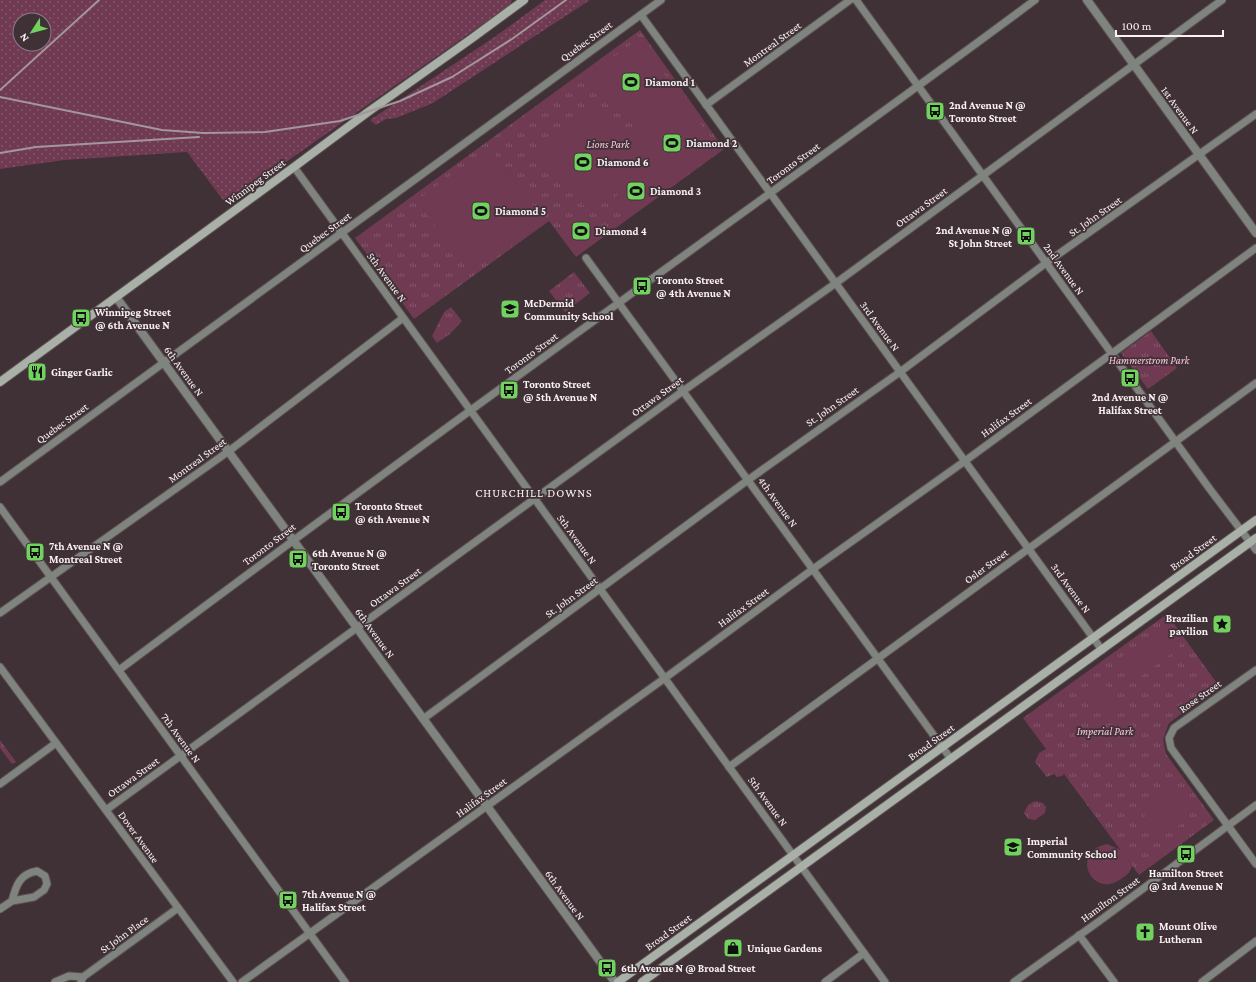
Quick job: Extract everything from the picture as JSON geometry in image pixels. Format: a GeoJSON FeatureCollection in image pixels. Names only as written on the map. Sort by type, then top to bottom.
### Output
{"type":"FeatureCollection","features":[{"type":"Feature","properties":{"kind":"main road","name":"Winnipeg Street"},"geometry":{"type":"LineString","coordinates":[[0,382],[368,112],[524,0]]}},
{"type":"Feature","properties":{"kind":"main road","name":"Broad Street"},"geometry":{"type":"LineString","coordinates":[[618,982],[1256,520]]}},
{"type":"Feature","properties":{"kind":"main road"},"geometry":{"type":"LineString","coordinates":[[642,982],[1253,540]]}},
{"type":"Feature","properties":{"kind":"street","name":"Quebec Street"},"geometry":{"type":"LineString","coordinates":[[0,482],[661,0]]}},
{"type":"Feature","properties":{"kind":"street","name":"Montreal Street"},"geometry":{"type":"LineString","coordinates":[[706,105],[850,0]]}},
{"type":"Feature","properties":{"kind":"street","name":"2nd Avenue N"},"geometry":{"type":"LineString","coordinates":[[856,0],[1176,442],[1242,530],[1253,540],[1256,550]]}},
{"type":"Feature","properties":{"kind":"street","name":"Toronto Street"},"geometry":{"type":"LineString","coordinates":[[119,670],[293,540],[618,302],[919,87],[1035,0]]}},
{"type":"Feature","properties":{"kind":"street","name":"1st Avenue N"},"geometry":{"type":"LineString","coordinates":[[1087,0],[1256,233]]}},
{"type":"Feature","properties":{"kind":"street","name":"Ottawa Street"},"geometry":{"type":"LineString","coordinates":[[106,810],[534,498],[836,283],[1222,0]]}},
{"type":"Feature","properties":{"kind":"street","name":"3rd Avenue N"},"geometry":{"type":"LineString","coordinates":[[640,15],[1102,650]]}},
{"type":"Feature","properties":{"kind":"street","name":"St. John Street"},"geometry":{"type":"LineString","coordinates":[[423,718],[748,480],[900,372],[1046,263],[1256,114]]}},
{"type":"Feature","properties":{"kind":"street","name":"5th Avenue N"},"geometry":{"type":"LineString","coordinates":[[294,167],[885,982]]}},
{"type":"Feature","properties":{"kind":"street","name":"Halifax Street"},"geometry":{"type":"LineString","coordinates":[[242,982],[665,678],[813,569],[965,461],[1256,248]]}},
{"type":"Feature","properties":{"kind":"street","name":"4th Avenue N"},"geometry":{"type":"LineString","coordinates":[[586,258],[951,758]]}},
{"type":"Feature","properties":{"kind":"street","name":"6th Avenue N"},"geometry":{"type":"LineString","coordinates":[[116,297],[615,982]]}},
{"type":"Feature","properties":{"kind":"street","name":"Montreal Street"},"geometry":{"type":"LineString","coordinates":[[0,613],[229,451],[403,318]]}},
{"type":"Feature","properties":{"kind":"street","name":"Osler Street"},"geometry":{"type":"LineString","coordinates":[[729,767],[1256,383]]}},
{"type":"Feature","properties":{"kind":"street","name":"7th Avenue N"},"geometry":{"type":"LineString","coordinates":[[0,507],[345,982]]}},
{"type":"Feature","properties":{"kind":"street","name":"Dover Avenue"},"geometry":{"type":"LineString","coordinates":[[0,666],[233,982]]}},
{"type":"Feature","properties":{"kind":"street","name":"Rose Street"},"geometry":{"type":"LineString","coordinates":[[1228,825],[1171,748],[1168,738],[1174,728],[1256,670]]}},
{"type":"Feature","properties":{"kind":"street"},"geometry":{"type":"LineString","coordinates":[[0,784],[56,743]]}},
{"type":"Feature","properties":{"kind":"street","name":"Hamilton Street"},"geometry":{"type":"LineString","coordinates":[[1014,982],[1256,805]]}},
{"type":"Feature","properties":{"kind":"street"},"geometry":{"type":"LineString","coordinates":[[1228,825],[1256,864]]}},
{"type":"Feature","properties":{"kind":"street"},"geometry":{"type":"LineString","coordinates":[[0,909],[12,901],[34,898],[44,890],[47,884],[45,876],[37,871],[29,872],[19,880],[12,901]]}},
{"type":"Feature","properties":{"kind":"street","name":"St John Place"},"geometry":{"type":"LineString","coordinates":[[56,982],[69,976],[82,980],[178,908]]}},
{"type":"Feature","properties":{"kind":"street"},"geometry":{"type":"LineString","coordinates":[[1079,935],[1114,982]]}},
{"type":"Feature","properties":{"kind":"street"},"geometry":{"type":"LineString","coordinates":[[1202,982],[1256,941]]}},
{"type":"Feature","properties":{"kind":"street"},"geometry":{"type":"LineString","coordinates":[[825,982],[864,953]]}},
{"type":"Feature","properties":{"kind":"green space"},"geometry":{"type":"Polygon","coordinates":[[[0,0],[512,0],[510,5],[226,204],[187,152],[64,160],[0,169],[0,0]]]}},
{"type":"Feature","properties":{"kind":"green space"},"geometry":{"type":"Polygon","coordinates":[[[545,0],[590,0],[433,103],[396,118],[386,119],[376,125],[370,120],[496,36],[545,0]]]}},
{"type":"Feature","properties":{"kind":"green space","name":"Lions Park"},"geometry":{"type":"Polygon","coordinates":[[[640,30],[724,149],[576,257],[549,221],[414,319],[355,238],[640,30]]]}},
{"type":"Feature","properties":{"kind":"green space"},"geometry":{"type":"Polygon","coordinates":[[[639,39],[720,151],[634,213],[622,208],[616,199],[621,184],[626,179],[640,172],[631,153],[629,134],[637,116],[623,116],[610,108],[587,75],[639,39]]]}},
{"type":"Feature","properties":{"kind":"green space","name":"Diamond 6"},"geometry":{"type":"Polygon","coordinates":[[[596,102],[614,124],[627,148],[625,172],[608,193],[588,210],[530,151],[596,102]]]}},
{"type":"Feature","properties":{"kind":"green space","name":"Diamond 5"},"geometry":{"type":"Polygon","coordinates":[[[483,152],[491,152],[495,155],[546,221],[493,259],[477,261],[462,257],[450,248],[417,200],[483,152]]]}},
{"type":"Feature","properties":{"kind":"green space","name":"Diamond 4"},"geometry":{"type":"Polygon","coordinates":[[[584,216],[594,224],[600,235],[576,252],[567,239],[565,228],[570,217],[584,216]]]}},
{"type":"Feature","properties":{"kind":"green space"},"geometry":{"type":"Polygon","coordinates":[[[574,272],[590,293],[565,312],[549,291],[574,272]]]}},
{"type":"Feature","properties":{"kind":"green space"},"geometry":{"type":"Polygon","coordinates":[[[451,307],[462,321],[450,334],[437,343],[432,336],[444,312],[451,307]]]}},
{"type":"Feature","properties":{"kind":"green space","name":"Hammerstrom Park"},"geometry":{"type":"Polygon","coordinates":[[[1151,331],[1177,368],[1148,389],[1121,353],[1151,331]]]}},
{"type":"Feature","properties":{"kind":"green space","name":"Imperial Park"},"geometry":{"type":"Polygon","coordinates":[[[1167,614],[1219,686],[1169,723],[1163,739],[1166,754],[1214,820],[1139,875],[1064,774],[1057,777],[1054,774],[1047,777],[1035,762],[1039,753],[1046,749],[1023,718],[1167,614]]]}},
{"type":"Feature","properties":{"kind":"green space"},"geometry":{"type":"Polygon","coordinates":[[[1164,626],[1179,645],[1179,648],[1137,679],[1133,678],[1120,661],[1120,658],[1164,626]]]}},
{"type":"Feature","properties":{"kind":"green space"},"geometry":{"type":"Polygon","coordinates":[[[1100,677],[1119,703],[1105,714],[1086,687],[1100,677]]]}},
{"type":"Feature","properties":{"kind":"green space"},"geometry":{"type":"Polygon","coordinates":[[[0,740],[16,762],[12,764],[0,748],[0,740]]]}},
{"type":"Feature","properties":{"kind":"green space"},"geometry":{"type":"Polygon","coordinates":[[[1159,790],[1173,794],[1185,803],[1190,811],[1186,822],[1166,831],[1160,831],[1150,825],[1146,820],[1144,808],[1145,803],[1149,796],[1159,790]]]}},
{"type":"Feature","properties":{"kind":"green space"},"geometry":{"type":"Polygon","coordinates":[[[1035,801],[1043,803],[1046,807],[1045,813],[1035,820],[1028,819],[1024,813],[1028,805],[1035,801]]]}},
{"type":"Feature","properties":{"kind":"green space"},"geometry":{"type":"Polygon","coordinates":[[[1107,844],[1121,850],[1132,865],[1131,870],[1121,879],[1112,883],[1104,884],[1091,876],[1088,870],[1087,862],[1090,855],[1096,848],[1107,844]]]}},
{"type":"Feature","properties":{"kind":"railway"},"geometry":{"type":"LineString","coordinates":[[0,90],[99,0]]}},
{"type":"Feature","properties":{"kind":"railway"},"geometry":{"type":"LineString","coordinates":[[0,97],[162,130],[203,133],[265,132],[340,121],[400,101],[452,77],[512,39],[566,0]]}},
{"type":"Feature","properties":{"kind":"railway"},"geometry":{"type":"LineString","coordinates":[[0,153],[36,147],[199,137]]}},
{"type":"Feature","properties":{"kind":"place","name":"Diamond 1"},"geometry":{"type":"Point","coordinates":[631,82]}},
{"type":"Feature","properties":{"kind":"place","name":"2nd Avenue N @ Toronto Street"},"geometry":{"type":"Point","coordinates":[935,111]}},
{"type":"Feature","properties":{"kind":"place","name":"Diamond 2"},"geometry":{"type":"Point","coordinates":[672,143]}},
{"type":"Feature","properties":{"kind":"place","name":"Diamond 6"},"geometry":{"type":"Point","coordinates":[583,162]}},
{"type":"Feature","properties":{"kind":"place","name":"Diamond 3"},"geometry":{"type":"Point","coordinates":[636,191]}},
{"type":"Feature","properties":{"kind":"place","name":"Diamond 5"},"geometry":{"type":"Point","coordinates":[481,211]}},
{"type":"Feature","properties":{"kind":"place","name":"Diamond 4"},"geometry":{"type":"Point","coordinates":[581,231]}},
{"type":"Feature","properties":{"kind":"place","name":"2nd Avenue N @ St John Street"},"geometry":{"type":"Point","coordinates":[1026,236]}},
{"type":"Feature","properties":{"kind":"place","name":"Toronto Street @ 4th Avenue N"},"geometry":{"type":"Point","coordinates":[642,286]}},
{"type":"Feature","properties":{"kind":"place","name":"McDermid Community School"},"geometry":{"type":"Point","coordinates":[510,309]}},
{"type":"Feature","properties":{"kind":"place","name":"Winnipeg Street @ 6th Avenue N"},"geometry":{"type":"Point","coordinates":[81,318]}},
{"type":"Feature","properties":{"kind":"place","name":"Ginger Garlic"},"geometry":{"type":"Point","coordinates":[37,372]}},
{"type":"Feature","properties":{"kind":"place","name":"2nd Avenue N @ Halifax Street"},"geometry":{"type":"Point","coordinates":[1130,378]}},
{"type":"Feature","properties":{"kind":"place","name":"Toronto Street @ 5th Avenue N"},"geometry":{"type":"Point","coordinates":[509,390]}},
{"type":"Feature","properties":{"kind":"place","name":"Toronto Street @ 6th Avenue N"},"geometry":{"type":"Point","coordinates":[341,512]}},
{"type":"Feature","properties":{"kind":"place","name":"7th Avenue N @ Montreal Street"},"geometry":{"type":"Point","coordinates":[35,552]}},
{"type":"Feature","properties":{"kind":"place","name":"6th Avenue N @ Toronto Street"},"geometry":{"type":"Point","coordinates":[298,559]}},
{"type":"Feature","properties":{"kind":"place","name":"Brazilian pavilion"},"geometry":{"type":"Point","coordinates":[1222,624]}},
{"type":"Feature","properties":{"kind":"place","name":"Imperial Community School"},"geometry":{"type":"Point","coordinates":[1013,847]}},
{"type":"Feature","properties":{"kind":"place","name":"Hamilton Street @ 3rd Avenue N"},"geometry":{"type":"Point","coordinates":[1186,854]}},
{"type":"Feature","properties":{"kind":"place","name":"7th Avenue N @ Halifax Street"},"geometry":{"type":"Point","coordinates":[288,900]}},
{"type":"Feature","properties":{"kind":"place","name":"Mount Olive Lutheran"},"geometry":{"type":"Point","coordinates":[1145,932]}},
{"type":"Feature","properties":{"kind":"place","name":"Unique Gardens"},"geometry":{"type":"Point","coordinates":[733,948]}},
{"type":"Feature","properties":{"kind":"place","name":"6th Avenue N @ Broad Street"},"geometry":{"type":"Point","coordinates":[607,968]}},
{"type":"Feature","properties":{"kind":"district","name":"CHURCHILL DOWNS"},"geometry":{"type":"Point","coordinates":[534,493]}}]}
